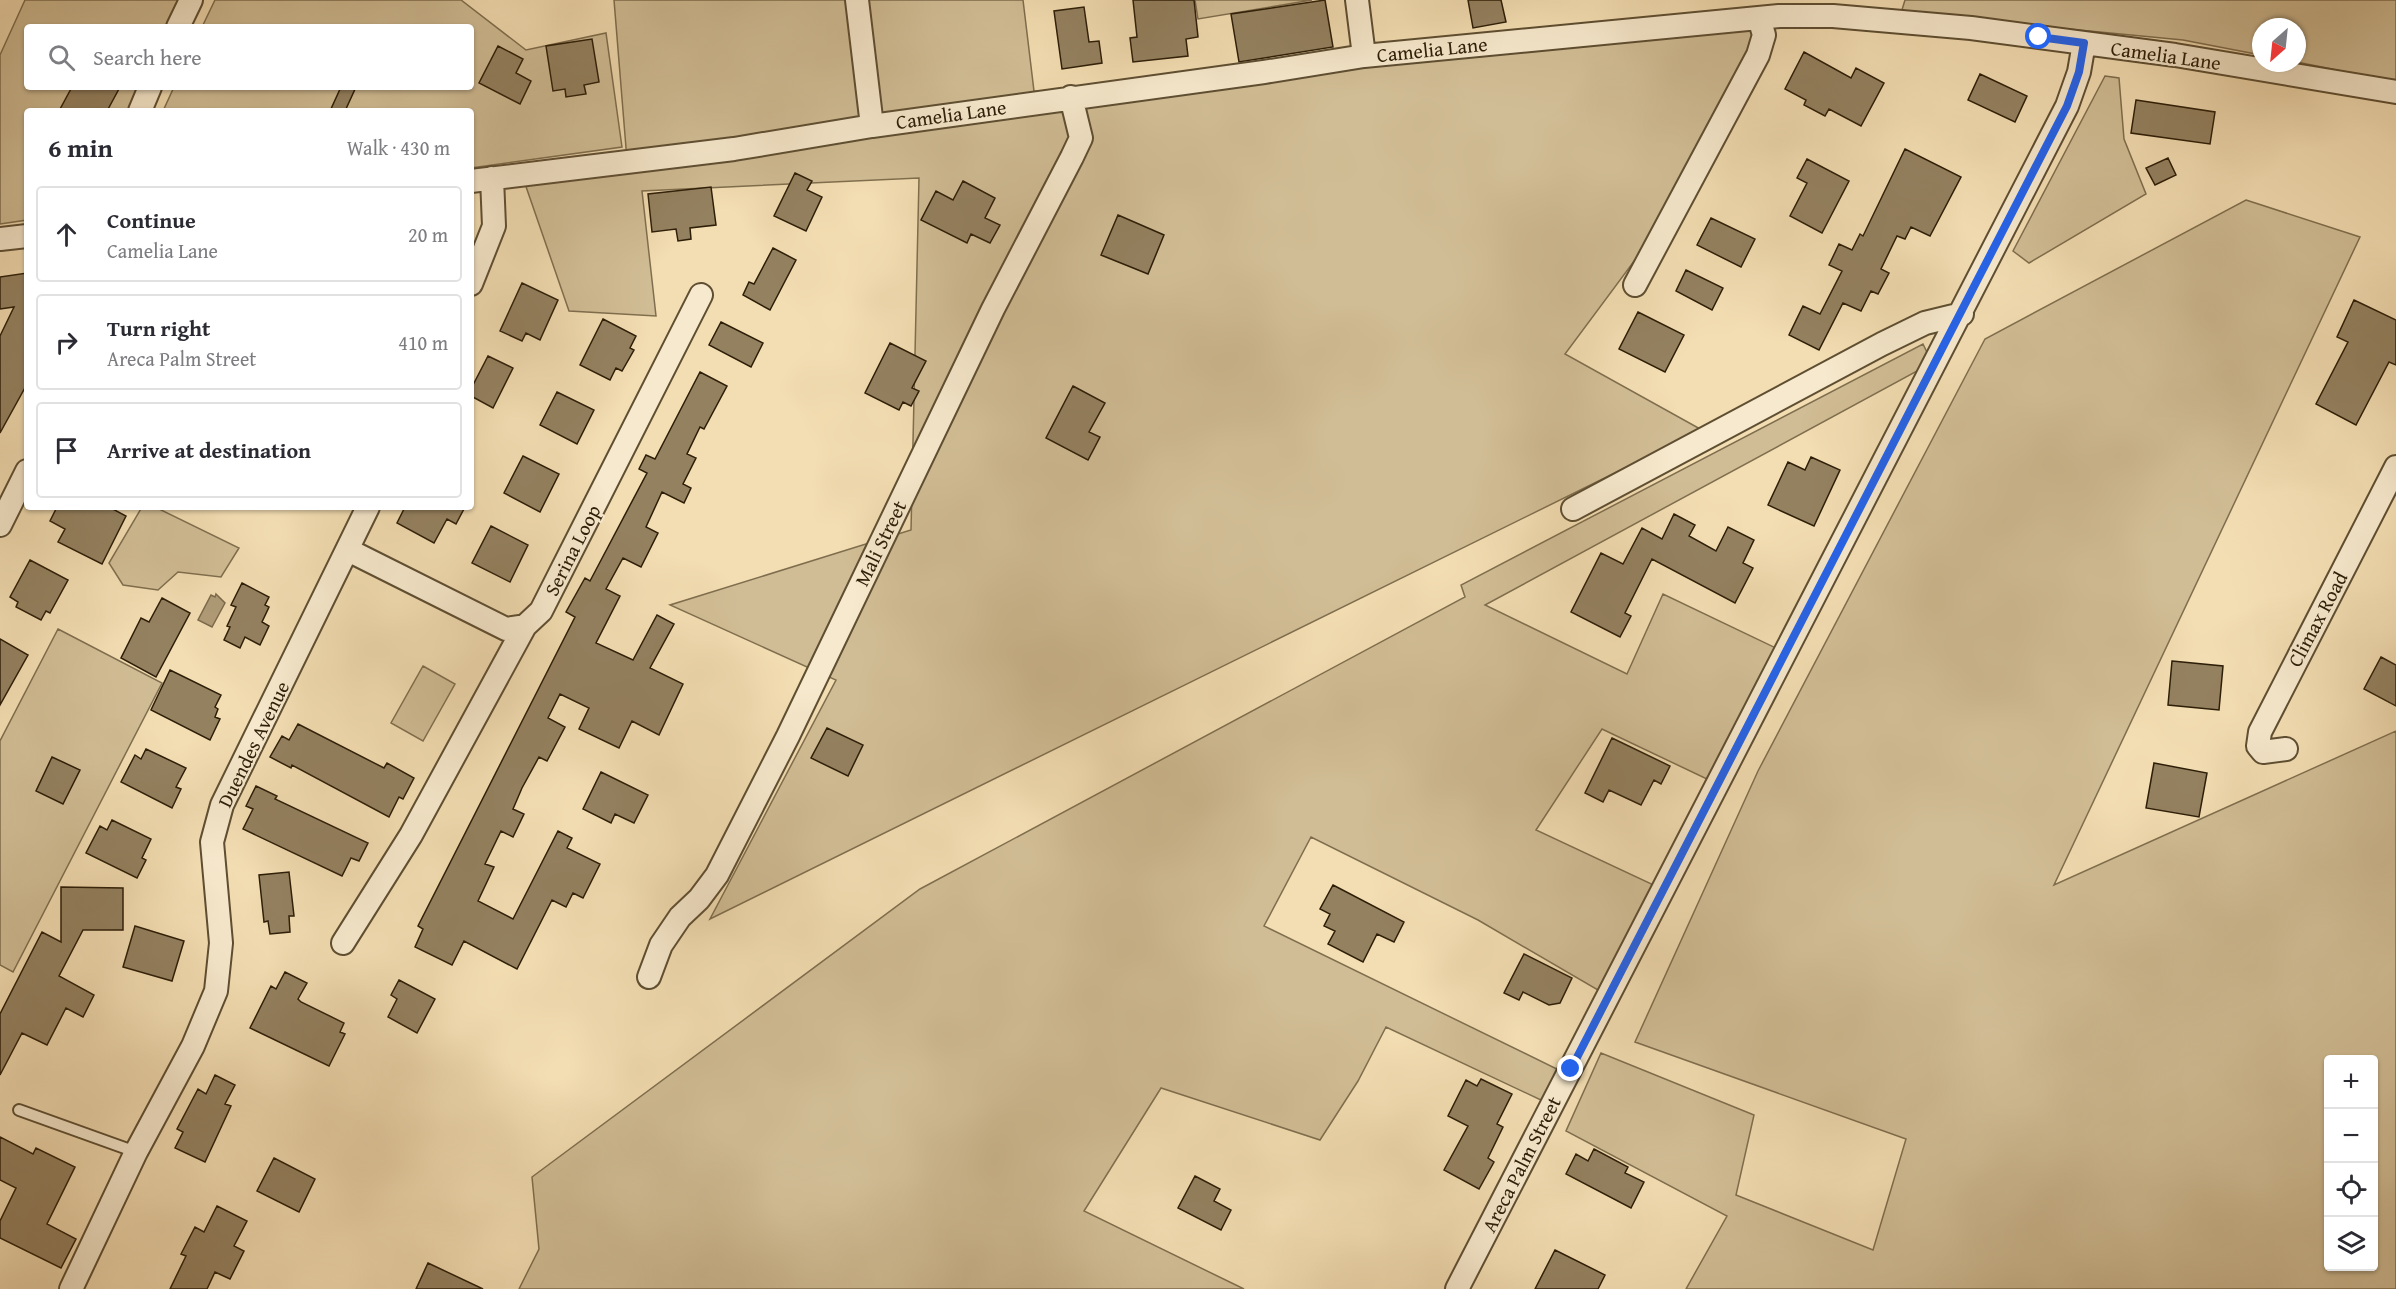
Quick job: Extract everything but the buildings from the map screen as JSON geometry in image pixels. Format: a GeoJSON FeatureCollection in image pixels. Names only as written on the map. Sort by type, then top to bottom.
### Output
{"type":"FeatureCollection","features":[{"type":"Feature","properties":{"kind":"street"},"geometry":{"type":"LineString","coordinates":[[179,24],[191,0]]}},
{"type":"Feature","properties":{"kind":"street"},"geometry":{"type":"LineString","coordinates":[[857,0],[872,126]]}},
{"type":"Feature","properties":{"kind":"street"},"geometry":{"type":"LineString","coordinates":[[1357,0],[1364,56]]}},
{"type":"Feature","properties":{"kind":"street","name":"Camelia Lane"},"geometry":{"type":"LineString","coordinates":[[481,180],[734,149],[872,126],[1364,56],[1759,18],[1833,16],[1971,28],[2084,43],[2396,92]]}},
{"type":"Feature","properties":{"kind":"street"},"geometry":{"type":"LineString","coordinates":[[1635,285],[1758,55],[1764,35],[1759,18]]}},
{"type":"Feature","properties":{"kind":"street","name":"Areca Palm Street"},"geometry":{"type":"LineString","coordinates":[[1457,1289],[1962,314],[2067,106],[2079,72],[2084,43]]}},
{"type":"Feature","properties":{"kind":"street"},"geometry":{"type":"LineString","coordinates":[[141,108],[149,90]]}},
{"type":"Feature","properties":{"kind":"street","name":"Mali Street"},"geometry":{"type":"LineString","coordinates":[[649,977],[661,945],[680,917],[699,899],[717,875],[788,736],[993,309],[1072,157],[1081,138],[1071,97]]}},
{"type":"Feature","properties":{"kind":"street"},"geometry":{"type":"LineString","coordinates":[[474,276],[494,226],[481,180]]}},
{"type":"Feature","properties":{"kind":"street"},"geometry":{"type":"LineString","coordinates":[[0,239],[24,236]]}},
{"type":"Feature","properties":{"kind":"street","name":"Serina Loop"},"geometry":{"type":"LineString","coordinates":[[343,943],[411,835],[525,626],[541,610],[701,295]]}},
{"type":"Feature","properties":{"kind":"street"},"geometry":{"type":"LineString","coordinates":[[1573,509],[1882,344],[1925,323],[1962,314]]}},
{"type":"Feature","properties":{"kind":"street","name":"Climax Road"},"geometry":{"type":"LineString","coordinates":[[2286,749],[2263,752],[2258,742],[2260,732],[2396,467]]}},
{"type":"Feature","properties":{"kind":"street"},"geometry":{"type":"LineString","coordinates":[[0,525],[24,477]]}},
{"type":"Feature","properties":{"kind":"street","name":"Duendes Avenue"},"geometry":{"type":"LineString","coordinates":[[71,1289],[136,1152],[194,1046],[216,992],[221,943],[212,842],[222,805],[367,510]]}},
{"type":"Feature","properties":{"kind":"street"},"geometry":{"type":"LineString","coordinates":[[348,550],[506,629],[525,626]]}},
{"type":"Feature","properties":{"kind":"lane"},"geometry":{"type":"LineString","coordinates":[[20,1110],[136,1152]]}},
{"type":"Feature","properties":{"kind":"shaded area"},"geometry":{"type":"Polygon","coordinates":[[[25,0],[183,0],[172,24],[24,24],[24,90],[141,90],[132,108],[24,108],[24,220],[0,224],[0,55],[25,0]]]}},
{"type":"Feature","properties":{"kind":"shaded area"},"geometry":{"type":"Polygon","coordinates":[[[215,0],[461,0],[526,50],[606,33],[622,147],[474,168],[474,108],[164,108],[173,90],[474,90],[474,24],[203,24],[215,0]]]}},
{"type":"Feature","properties":{"kind":"shaded area"},"geometry":{"type":"Polygon","coordinates":[[[614,0],[1023,0],[1034,91],[1071,97],[1759,18],[1764,40],[1687,190],[1565,354],[1702,430],[710,919],[836,680],[670,605],[911,530],[919,178],[642,191],[656,316],[569,311],[522,175],[627,160],[614,0]]]}},
{"type":"Feature","properties":{"kind":"shaded area"},"geometry":{"type":"Polygon","coordinates":[[[1195,0],[1312,0],[1198,19],[1195,0]]]}},
{"type":"Feature","properties":{"kind":"shaded area"},"geometry":{"type":"Polygon","coordinates":[[[1905,0],[2396,0],[2396,82],[2306,64],[2306,18],[2252,18],[2252,53],[2183,40],[1901,13],[1905,0]]]}},
{"type":"Feature","properties":{"kind":"shaded area"},"geometry":{"type":"Polygon","coordinates":[[[2105,76],[2119,78],[2124,139],[2146,194],[2029,263],[2013,251],[2105,76]]]}},
{"type":"Feature","properties":{"kind":"shaded area"},"geometry":{"type":"Polygon","coordinates":[[[2246,200],[2360,237],[2054,885],[2396,731],[2396,1289],[1686,1289],[1727,1216],[1566,1131],[1601,1053],[1754,1115],[1736,1195],[1873,1250],[1906,1139],[1635,1042],[1758,771],[1985,339],[2246,200]]]}},
{"type":"Feature","properties":{"kind":"shaded area"},"geometry":{"type":"Polygon","coordinates":[[[1923,344],[1932,363],[1485,605],[1627,674],[1663,594],[1782,651],[1709,780],[1602,729],[1536,830],[1658,887],[1603,993],[1478,920],[1311,837],[1264,926],[1561,1071],[1543,1101],[1386,1027],[1358,1081],[1320,1140],[1161,1088],[1084,1211],[1244,1289],[519,1289],[539,1249],[532,1177],[920,889],[1465,597],[1461,585],[1923,344]]]}},
{"type":"Feature","properties":{"kind":"shaded area"},"geometry":{"type":"Polygon","coordinates":[[[140,510],[161,510],[239,548],[221,577],[178,572],[158,590],[123,585],[109,563],[140,510]]]}},
{"type":"Feature","properties":{"kind":"shaded area"},"geometry":{"type":"Polygon","coordinates":[[[216,594],[225,603],[212,627],[198,620],[211,595],[215,597],[216,594]]]}},
{"type":"Feature","properties":{"kind":"shaded area"},"geometry":{"type":"Polygon","coordinates":[[[58,629],[162,683],[13,972],[0,965],[0,741],[58,629]]]}},
{"type":"Feature","properties":{"kind":"shaded area"},"geometry":{"type":"Polygon","coordinates":[[[423,666],[455,684],[423,741],[391,723],[423,666]]]}},
{"type":"Feature","properties":{"kind":"route"},"geometry":{"type":"LineString","coordinates":[[1571,1069],[2067,106],[2079,72],[2084,43],[2039,37]]}}]}
